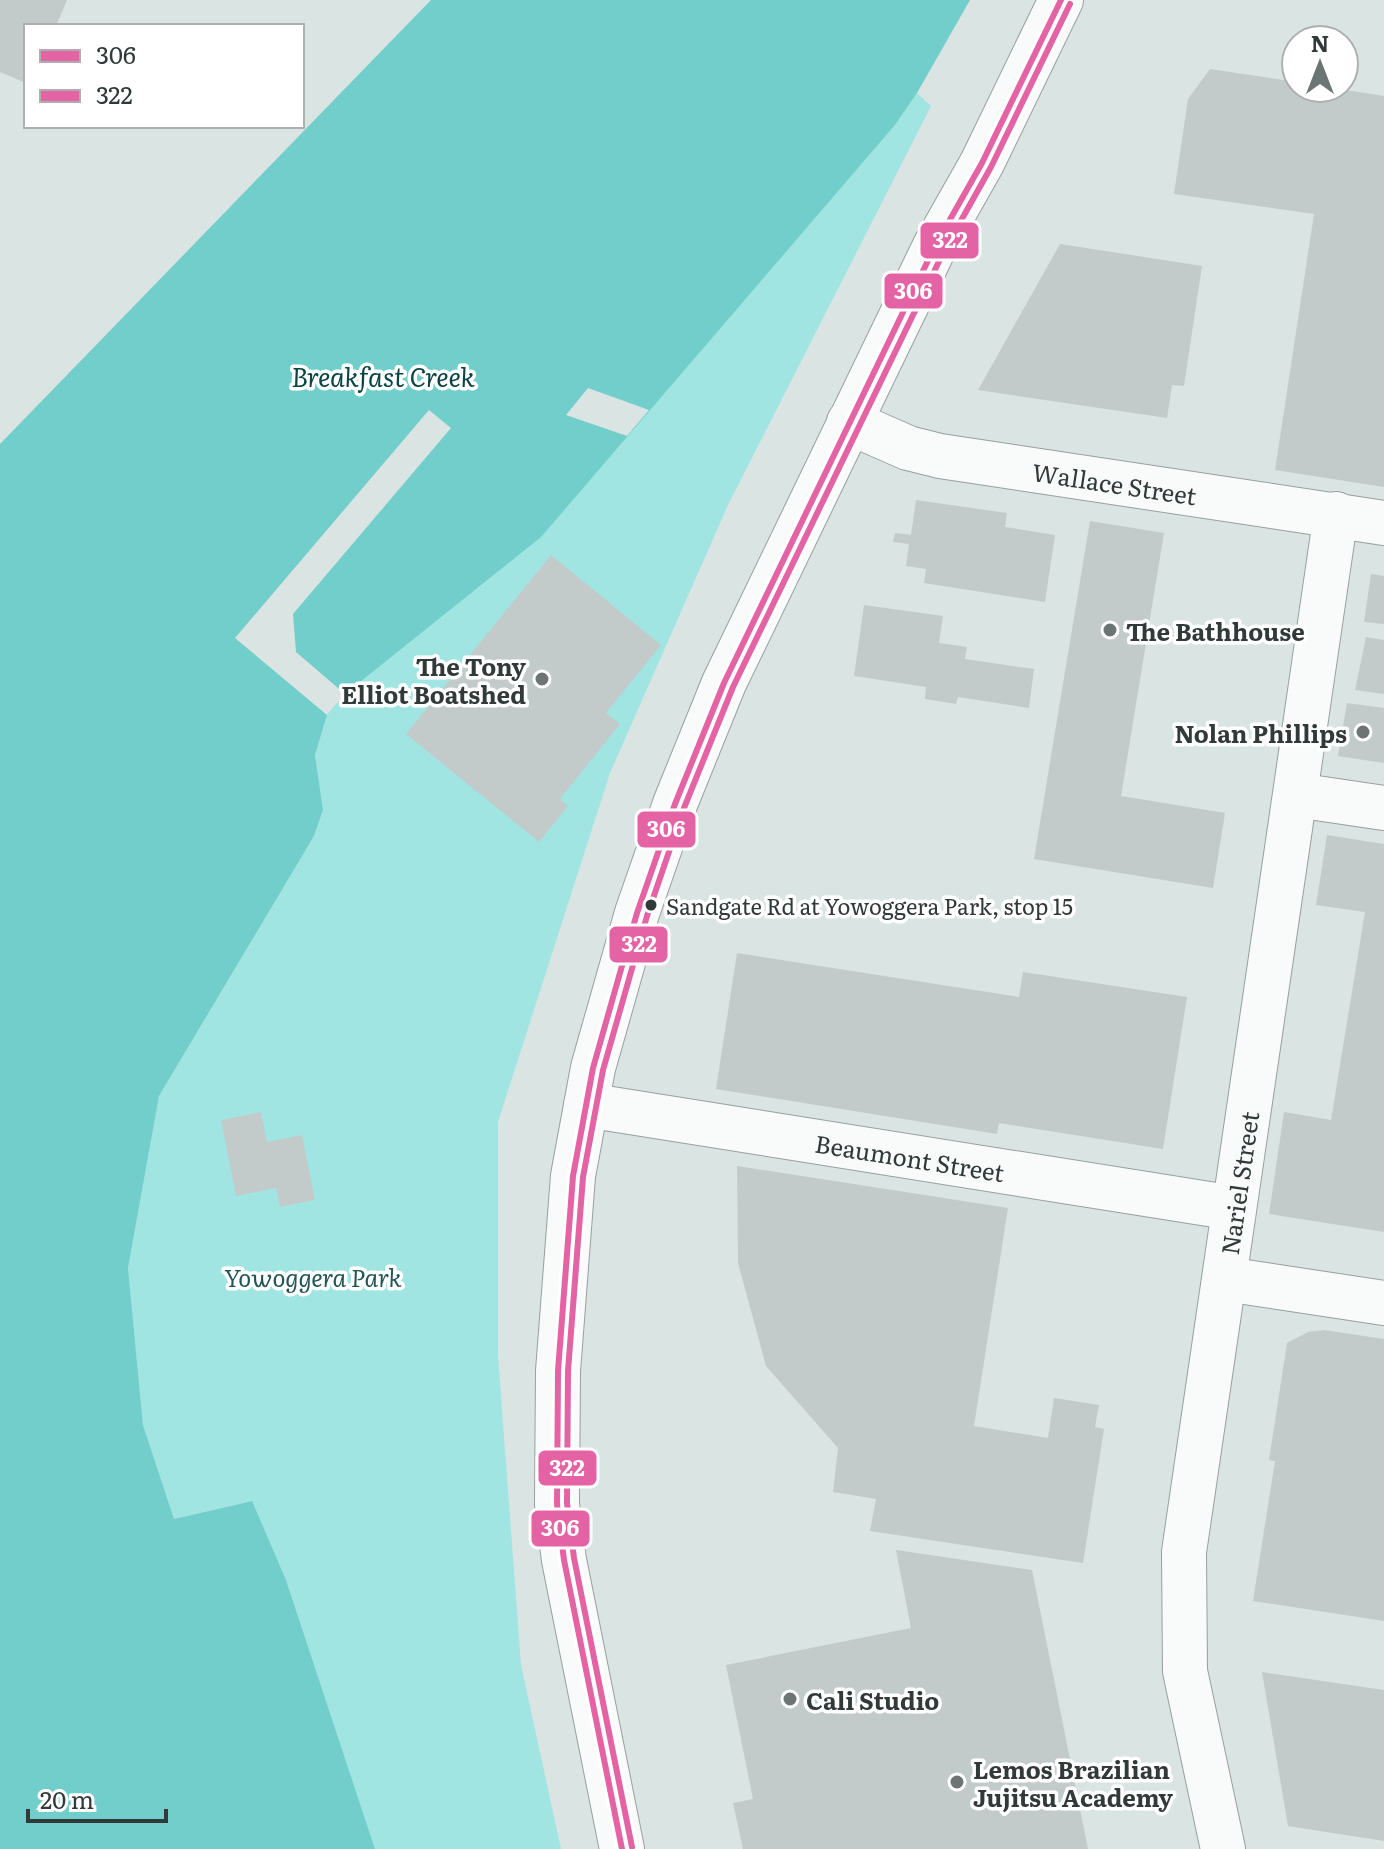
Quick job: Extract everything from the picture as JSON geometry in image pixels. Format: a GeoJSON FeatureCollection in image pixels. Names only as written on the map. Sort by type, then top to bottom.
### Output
{"type":"FeatureCollection","features":[{"type":"Feature","properties":{"kind":"street"},"geometry":{"type":"LineString","coordinates":[[622,1849],[564,1560],[557,1504],[560,1345],[573,1176],[586,1105],[610,1005],[675,804],[724,683],[935,246],[982,163],[1061,0]]}},
{"type":"Feature","properties":{"kind":"street","name":"Wallace Street"},"geometry":{"type":"LineString","coordinates":[[849,422],[908,448],[940,456],[1384,523]]}},
{"type":"Feature","properties":{"kind":"street","name":"Nariel Street"},"geometry":{"type":"LineString","coordinates":[[1223,1849],[1185,1671],[1184,1552],[1336,514]]}},
{"type":"Feature","properties":{"kind":"street"},"geometry":{"type":"LineString","coordinates":[[1296,795],[1384,808]]}},
{"type":"Feature","properties":{"kind":"street","name":"Beaumont Street"},"geometry":{"type":"LineString","coordinates":[[586,1105],[1234,1208]]}},
{"type":"Feature","properties":{"kind":"street"},"geometry":{"type":"LineString","coordinates":[[1225,1279],[1384,1303]]}},
{"type":"Feature","properties":{"kind":"green space","name":"Yowoggera Park"},"geometry":{"type":"Polygon","coordinates":[[[917,93],[931,106],[728,505],[610,773],[498,1122],[498,1356],[521,1665],[561,1849],[375,1849],[286,1580],[251,1501],[174,1519],[143,1425],[128,1268],[159,1096],[314,836],[323,810],[315,755],[327,715],[345,694],[649,410],[895,125],[917,93]]]}},
{"type":"Feature","properties":{"kind":"water","name":"Breakfast Creek"},"geometry":{"type":"Polygon","coordinates":[[[431,0],[970,0],[917,93],[895,125],[541,537],[345,694],[327,715],[315,755],[323,810],[314,836],[159,1096],[128,1268],[143,1425],[174,1519],[252,1501],[286,1580],[375,1849],[0,1849],[0,444],[431,0]]]}},
{"type":"Feature","properties":{"kind":"pier"},"geometry":{"type":"Polygon","coordinates":[[[588,388],[649,410],[627,436],[566,415],[588,388]]]}},
{"type":"Feature","properties":{"kind":"pier"},"geometry":{"type":"Polygon","coordinates":[[[429,410],[451,428],[293,614],[296,652],[345,694],[327,715],[235,638],[429,410]]]}},
{"type":"Feature","properties":{"kind":"building"},"geometry":{"type":"Polygon","coordinates":[[[0,0],[67,0],[57,24],[24,24],[24,82],[0,72],[0,0]]]}},
{"type":"Feature","properties":{"kind":"building"},"geometry":{"type":"Polygon","coordinates":[[[1210,69],[1280,80],[1280,104],[1360,104],[1360,92],[1384,96],[1384,487],[1275,470],[1314,214],[1174,194],[1188,99],[1210,69]]]}},
{"type":"Feature","properties":{"kind":"building"},"geometry":{"type":"Polygon","coordinates":[[[1060,244],[1202,266],[1184,386],[1172,385],[1167,418],[978,390],[1060,244]]]}},
{"type":"Feature","properties":{"kind":"building"},"geometry":{"type":"Polygon","coordinates":[[[916,500],[1007,513],[1005,527],[1055,535],[1045,602],[924,583],[926,569],[906,566],[909,544],[893,542],[895,533],[911,535],[916,500]]]}},
{"type":"Feature","properties":{"kind":"building","name":"The Bathhouse"},"geometry":{"type":"Polygon","coordinates":[[[1090,521],[1164,533],[1121,796],[1225,813],[1213,888],[1034,859],[1090,521]]]}},
{"type":"Feature","properties":{"kind":"building","name":"The Tony Elliot Boatshed"},"geometry":{"type":"Polygon","coordinates":[[[551,555],[661,645],[606,713],[620,724],[560,799],[568,806],[539,842],[406,734],[551,555]]]}},
{"type":"Feature","properties":{"kind":"building"},"geometry":{"type":"Polygon","coordinates":[[[1371,574],[1384,576],[1384,624],[1364,622],[1371,574]]]}},
{"type":"Feature","properties":{"kind":"building"},"geometry":{"type":"Polygon","coordinates":[[[864,605],[943,616],[939,643],[967,647],[965,659],[1034,669],[1029,708],[958,697],[956,704],[925,699],[926,687],[854,676],[864,605]]]}},
{"type":"Feature","properties":{"kind":"building"},"geometry":{"type":"Polygon","coordinates":[[[1366,637],[1384,640],[1384,694],[1355,690],[1366,637]]]}},
{"type":"Feature","properties":{"kind":"building","name":"Nolan Phillips"},"geometry":{"type":"Polygon","coordinates":[[[1347,703],[1384,708],[1384,763],[1338,756],[1347,703]]]}},
{"type":"Feature","properties":{"kind":"building"},"geometry":{"type":"Polygon","coordinates":[[[1327,835],[1384,844],[1384,1232],[1269,1214],[1284,1112],[1331,1120],[1365,912],[1316,905],[1327,835]]]}},
{"type":"Feature","properties":{"kind":"building"},"geometry":{"type":"Polygon","coordinates":[[[737,953],[1019,997],[1023,972],[1187,997],[1163,1149],[999,1123],[997,1134],[716,1089],[737,953]]]}},
{"type":"Feature","properties":{"kind":"building"},"geometry":{"type":"Polygon","coordinates":[[[261,1112],[267,1142],[302,1135],[315,1200],[280,1207],[276,1188],[236,1196],[221,1120],[261,1112]]]}},
{"type":"Feature","properties":{"kind":"building"},"geometry":{"type":"Polygon","coordinates":[[[737,1166],[1008,1208],[974,1426],[1048,1438],[1054,1398],[1099,1405],[1095,1427],[1104,1429],[1083,1563],[870,1531],[876,1499],[833,1492],[838,1448],[766,1366],[738,1263],[737,1166]]]}},
{"type":"Feature","properties":{"kind":"building"},"geometry":{"type":"Polygon","coordinates":[[[1324,1330],[1384,1339],[1384,1621],[1253,1601],[1275,1461],[1269,1460],[1287,1343],[1308,1332],[1324,1330]]]}},
{"type":"Feature","properties":{"kind":"building"},"geometry":{"type":"Polygon","coordinates":[[[896,1550],[1032,1570],[1088,1849],[743,1849],[733,1803],[753,1799],[726,1665],[911,1628],[896,1550]]]}},
{"type":"Feature","properties":{"kind":"building"},"geometry":{"type":"Polygon","coordinates":[[[1262,1672],[1384,1690],[1384,1841],[1288,1826],[1262,1672]]]}},
{"type":"Feature","properties":{"kind":"transit line","name":"306"},"geometry":{"type":"LineString","coordinates":[[622,1849],[564,1560],[557,1504],[558,1371],[573,1176],[593,1068],[637,913],[675,804],[724,683],[935,246],[982,163],[1061,0]]}},
{"type":"Feature","properties":{"kind":"transit line","name":"322"},"geometry":{"type":"LineString","coordinates":[[632,1847],[574,1558],[567,1503],[568,1371],[583,1177],[603,1070],[647,916],[684,808],[733,687],[944,251],[991,167],[1070,4]]}},
{"type":"Feature","properties":{"kind":"place","name":"The Bathhouse"},"geometry":{"type":"Point","coordinates":[1110,630]}},
{"type":"Feature","properties":{"kind":"place","name":"The Tony Elliot Boatshed"},"geometry":{"type":"Point","coordinates":[542,679]}},
{"type":"Feature","properties":{"kind":"place","name":"Nolan Phillips"},"geometry":{"type":"Point","coordinates":[1363,732]}},
{"type":"Feature","properties":{"kind":"place","name":"Sandgate Rd at Yowoggera Park, stop 15"},"geometry":{"type":"Point","coordinates":[651,905]}},
{"type":"Feature","properties":{"kind":"place","name":"Cali Studio"},"geometry":{"type":"Point","coordinates":[790,1699]}},
{"type":"Feature","properties":{"kind":"place","name":"Lemos Brazilian Jujitsu Academy"},"geometry":{"type":"Point","coordinates":[957,1782]}}]}
